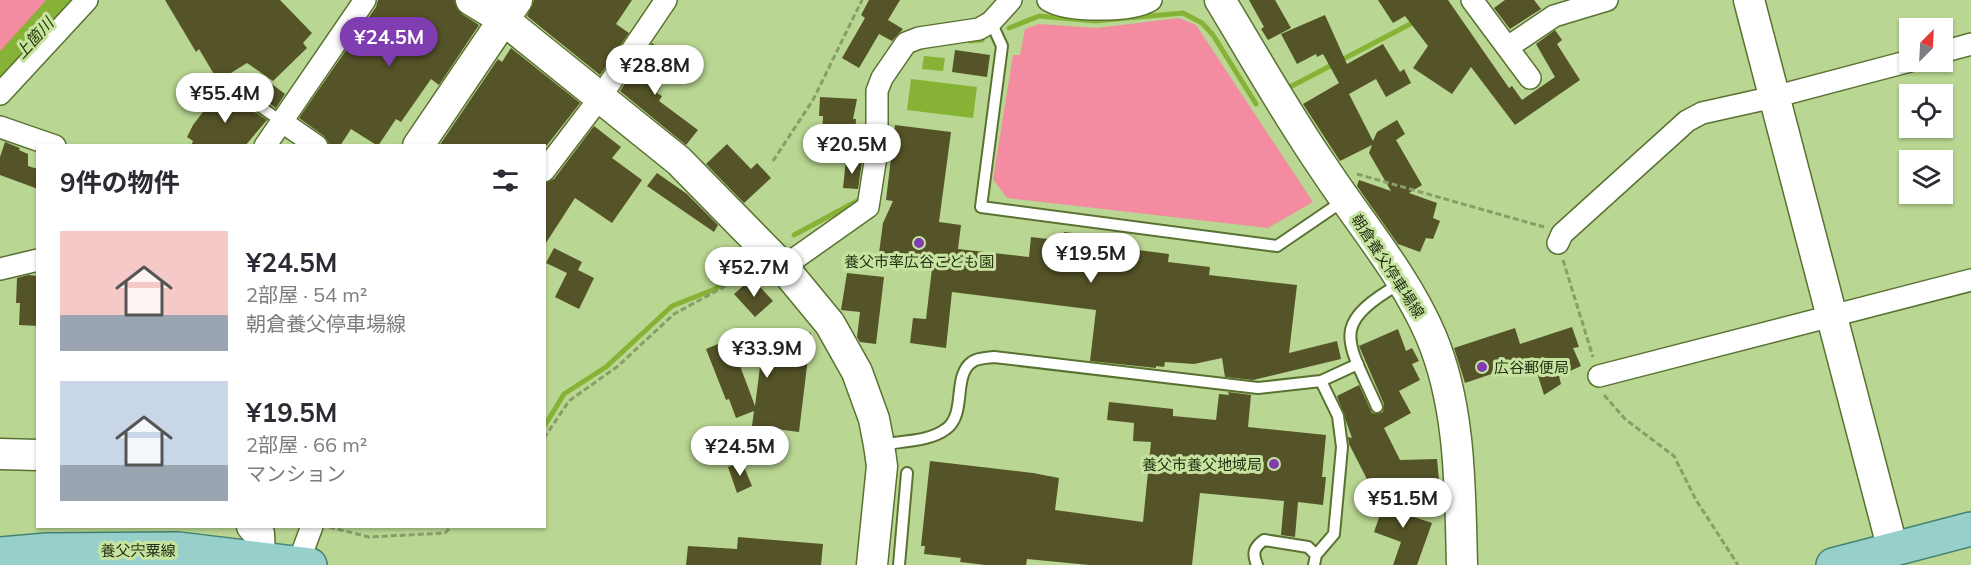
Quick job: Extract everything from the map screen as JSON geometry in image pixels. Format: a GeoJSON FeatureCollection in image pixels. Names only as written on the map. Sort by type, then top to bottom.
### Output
{"type":"FeatureCollection","features":[{"type":"Feature","properties":{"kind":"main road"},"geometry":{"type":"LineString","coordinates":[[1833,565],[1895,557],[1971,529]]}},
{"type":"Feature","properties":{"kind":"main road","name":"養父宍粟線"},"geometry":{"type":"LineString","coordinates":[[0,554],[47,550],[178,549],[304,565]]}},
{"type":"Feature","properties":{"kind":"street"},"geometry":{"type":"LineString","coordinates":[[0,94],[87,0]]}},
{"type":"Feature","properties":{"kind":"street"},"geometry":{"type":"LineString","coordinates":[[266,144],[365,0]]}},
{"type":"Feature","properties":{"kind":"street"},"geometry":{"type":"LineString","coordinates":[[471,0],[510,10],[599,99],[679,161],[779,263],[830,324],[857,372],[874,419],[879,445],[882,466],[872,565]]}},
{"type":"Feature","properties":{"kind":"street"},"geometry":{"type":"LineString","coordinates":[[546,168],[599,99],[666,0]]}},
{"type":"Feature","properties":{"kind":"street"},"geometry":{"type":"LineString","coordinates":[[779,263],[868,207],[878,150],[878,91],[882,78],[906,43],[919,38],[979,29],[991,22],[1011,0]]}},
{"type":"Feature","properties":{"kind":"street"},"geometry":{"type":"LineString","coordinates":[[1048,0],[1056,5],[1082,10],[1151,0]]}},
{"type":"Feature","properties":{"kind":"street","name":"朝倉養父停車場線"},"geometry":{"type":"LineString","coordinates":[[1220,0],[1321,165],[1401,283],[1432,337],[1448,391],[1458,465],[1462,565]]}},
{"type":"Feature","properties":{"kind":"street"},"geometry":{"type":"LineString","coordinates":[[1472,0],[1530,78]]}},
{"type":"Feature","properties":{"kind":"street"},"geometry":{"type":"LineString","coordinates":[[1508,47],[1554,16],[1607,0]]}},
{"type":"Feature","properties":{"kind":"street"},"geometry":{"type":"LineString","coordinates":[[1749,0],[1895,557]]}},
{"type":"Feature","properties":{"kind":"street"},"geometry":{"type":"LineString","coordinates":[[418,144],[510,10]]}},
{"type":"Feature","properties":{"kind":"street"},"geometry":{"type":"LineString","coordinates":[[1953,49],[1971,45]]}},
{"type":"Feature","properties":{"kind":"street"},"geometry":{"type":"LineString","coordinates":[[1560,239],[1687,121],[1702,112],[1774,97],[1899,64]]}},
{"type":"Feature","properties":{"kind":"street"},"geometry":{"type":"LineString","coordinates":[[281,121],[314,144]]}},
{"type":"Feature","properties":{"kind":"street"},"geometry":{"type":"LineString","coordinates":[[0,127],[50,144]]}},
{"type":"Feature","properties":{"kind":"street"},"geometry":{"type":"LineString","coordinates":[[0,269],[36,260]]}},
{"type":"Feature","properties":{"kind":"street"},"geometry":{"type":"LineString","coordinates":[[1599,376],[1971,280]]}},
{"type":"Feature","properties":{"kind":"street"},"geometry":{"type":"LineString","coordinates":[[0,454],[36,455]]}},
{"type":"Feature","properties":{"kind":"street"},"geometry":{"type":"LineString","coordinates":[[254,528],[259,534],[260,560]]}},
{"type":"Feature","properties":{"kind":"street"},"geometry":{"type":"LineString","coordinates":[[304,565],[312,528]]}},
{"type":"Feature","properties":{"kind":"lane"},"geometry":{"type":"LineString","coordinates":[[991,22],[1002,46],[981,207],[1277,246],[1345,200]]}},
{"type":"Feature","properties":{"kind":"lane"},"geometry":{"type":"LineString","coordinates":[[233,83],[239,92],[281,121]]}},
{"type":"Feature","properties":{"kind":"lane"},"geometry":{"type":"LineString","coordinates":[[1377,407],[1351,345],[1350,327],[1357,314],[1372,300],[1401,283]]}},
{"type":"Feature","properties":{"kind":"lane"},"geometry":{"type":"LineString","coordinates":[[879,445],[927,438],[948,429],[956,414],[965,369],[973,360],[994,357],[1258,388],[1321,381],[1358,364]]}},
{"type":"Feature","properties":{"kind":"lane"},"geometry":{"type":"LineString","coordinates":[[1257,565],[1253,556],[1256,545],[1264,540],[1308,547],[1315,560],[1334,534],[1342,447],[1338,416],[1321,381]]}},
{"type":"Feature","properties":{"kind":"lane"},"geometry":{"type":"LineString","coordinates":[[899,565],[907,473]]}},
{"type":"Feature","properties":{"kind":"path"},"geometry":{"type":"LineString","coordinates":[[773,161],[813,100],[862,0]]}},
{"type":"Feature","properties":{"kind":"path"},"geometry":{"type":"LineString","coordinates":[[1321,165],[1428,193],[1560,239],[1605,399],[1625,419],[1674,456],[1696,500],[1737,565]]}},
{"type":"Feature","properties":{"kind":"path"},"geometry":{"type":"LineString","coordinates":[[546,435],[569,401],[618,366],[674,314],[779,263]]}},
{"type":"Feature","properties":{"kind":"path"},"geometry":{"type":"LineString","coordinates":[[334,528],[369,537],[445,533],[450,528]]}},
{"type":"Feature","properties":{"kind":"shaded area"},"geometry":{"type":"Polygon","coordinates":[[[0,0],[50,0],[0,54],[0,0]]]}},
{"type":"Feature","properties":{"kind":"shaded area"},"geometry":{"type":"Polygon","coordinates":[[[1179,18],[1196,25],[1313,202],[1268,228],[1007,198],[993,179],[1013,55],[1020,55],[1025,29],[1039,24],[1097,28],[1179,18]]]}},
{"type":"Feature","properties":{"kind":"shaded area"},"geometry":{"type":"Polygon","coordinates":[[[924,56],[945,58],[943,71],[922,69],[924,56]]]}},
{"type":"Feature","properties":{"kind":"shaded area"},"geometry":{"type":"Polygon","coordinates":[[[911,79],[977,87],[973,118],[907,110],[911,79]]]}},
{"type":"Feature","properties":{"kind":"building"},"geometry":{"type":"Polygon","coordinates":[[[165,0],[280,0],[312,33],[303,43],[307,48],[273,81],[247,63],[218,81],[199,49],[196,52],[165,0]]]}},
{"type":"Feature","properties":{"kind":"building"},"geometry":{"type":"Polygon","coordinates":[[[378,0],[454,0],[462,14],[479,25],[439,85],[431,79],[401,122],[396,119],[379,144],[375,144],[351,129],[341,144],[329,144],[324,136],[299,118],[376,7],[378,0]]]}},
{"type":"Feature","properties":{"kind":"building"},"geometry":{"type":"Polygon","coordinates":[[[534,0],[632,0],[616,24],[629,33],[600,75],[527,16],[534,0]]]}},
{"type":"Feature","properties":{"kind":"building"},"geometry":{"type":"Polygon","coordinates":[[[869,0],[900,0],[888,20],[903,29],[892,41],[879,34],[859,68],[842,58],[865,18],[861,15],[869,0]]]}},
{"type":"Feature","properties":{"kind":"building"},"geometry":{"type":"Polygon","coordinates":[[[1249,0],[1275,0],[1291,28],[1268,40],[1261,29],[1264,27],[1249,0]]]}},
{"type":"Feature","properties":{"kind":"building"},"geometry":{"type":"Polygon","coordinates":[[[1378,0],[1448,0],[1509,88],[1512,86],[1522,100],[1555,77],[1536,44],[1555,30],[1562,40],[1557,44],[1580,80],[1515,125],[1471,67],[1452,94],[1413,68],[1428,46],[1405,16],[1393,23],[1378,0]]]}},
{"type":"Feature","properties":{"kind":"building"},"geometry":{"type":"Polygon","coordinates":[[[1505,0],[1534,0],[1541,9],[1510,29],[1494,8],[1505,0]]]}},
{"type":"Feature","properties":{"kind":"building"},"geometry":{"type":"Polygon","coordinates":[[[1325,15],[1347,64],[1383,44],[1400,72],[1404,69],[1411,83],[1386,97],[1376,79],[1349,94],[1373,141],[1377,132],[1397,120],[1405,134],[1396,140],[1422,185],[1409,193],[1437,203],[1433,218],[1440,221],[1433,239],[1426,238],[1420,252],[1398,244],[1357,186],[1359,180],[1391,191],[1369,153],[1372,145],[1340,161],[1303,104],[1339,83],[1323,54],[1317,57],[1316,54],[1297,64],[1281,34],[1325,15]]]}},
{"type":"Feature","properties":{"kind":"building"},"geometry":{"type":"Polygon","coordinates":[[[652,43],[661,50],[652,63],[669,73],[657,93],[662,96],[659,101],[698,130],[686,145],[620,91],[652,43]]]}},
{"type":"Feature","properties":{"kind":"building"},"geometry":{"type":"Polygon","coordinates":[[[511,48],[580,103],[546,146],[546,144],[440,144],[498,59],[502,62],[511,48]]]}},
{"type":"Feature","properties":{"kind":"building"},"geometry":{"type":"Polygon","coordinates":[[[955,50],[990,55],[987,77],[952,72],[955,50]]]}},
{"type":"Feature","properties":{"kind":"building"},"geometry":{"type":"Polygon","coordinates":[[[269,82],[285,94],[276,108],[259,96],[269,82]]]}},
{"type":"Feature","properties":{"kind":"building"},"geometry":{"type":"Polygon","coordinates":[[[220,90],[248,111],[250,109],[267,120],[247,144],[192,144],[193,141],[187,137],[193,125],[220,90]]]}},
{"type":"Feature","properties":{"kind":"building"},"geometry":{"type":"Polygon","coordinates":[[[820,97],[857,99],[853,119],[856,119],[855,134],[859,134],[857,159],[821,157],[823,116],[819,116],[820,97]]]}},
{"type":"Feature","properties":{"kind":"building"},"geometry":{"type":"Polygon","coordinates":[[[895,125],[951,132],[939,222],[961,225],[958,249],[1029,257],[1031,237],[1064,241],[1064,232],[1108,237],[1107,246],[1169,254],[1168,262],[1210,267],[1209,275],[1297,285],[1289,353],[1337,341],[1341,359],[1253,380],[1225,377],[1222,358],[1194,364],[1165,362],[1164,367],[1156,366],[1156,368],[1090,361],[1096,310],[952,292],[946,348],[910,343],[913,318],[926,319],[933,260],[879,253],[883,223],[893,201],[886,200],[895,125]]]}},
{"type":"Feature","properties":{"kind":"building"},"geometry":{"type":"Polygon","coordinates":[[[594,126],[621,147],[612,158],[642,180],[612,223],[575,198],[546,243],[546,182],[554,179],[594,126]]]}},
{"type":"Feature","properties":{"kind":"building"},"geometry":{"type":"Polygon","coordinates":[[[5,142],[28,154],[28,166],[36,168],[36,188],[0,175],[0,157],[5,142]]]}},
{"type":"Feature","properties":{"kind":"building"},"geometry":{"type":"Polygon","coordinates":[[[727,144],[751,169],[757,163],[771,178],[744,203],[706,164],[727,144]]]}},
{"type":"Feature","properties":{"kind":"building"},"geometry":{"type":"Polygon","coordinates":[[[846,160],[862,162],[858,189],[843,188],[846,160]]]}},
{"type":"Feature","properties":{"kind":"building"},"geometry":{"type":"Polygon","coordinates":[[[657,173],[687,194],[718,225],[714,232],[647,186],[657,173]]]}},
{"type":"Feature","properties":{"kind":"building"},"geometry":{"type":"Polygon","coordinates":[[[554,248],[582,262],[578,270],[594,278],[579,309],[555,297],[567,273],[546,263],[554,248]]]}},
{"type":"Feature","properties":{"kind":"building"},"geometry":{"type":"Polygon","coordinates":[[[847,273],[884,277],[876,344],[860,342],[857,337],[860,312],[841,310],[847,273]]]}},
{"type":"Feature","properties":{"kind":"building"},"geometry":{"type":"Polygon","coordinates":[[[36,276],[36,326],[19,325],[20,303],[16,303],[17,278],[36,276]]]}},
{"type":"Feature","properties":{"kind":"building"},"geometry":{"type":"Polygon","coordinates":[[[752,278],[773,301],[755,317],[734,294],[752,278]]]}},
{"type":"Feature","properties":{"kind":"building"},"geometry":{"type":"Polygon","coordinates":[[[1572,327],[1579,347],[1573,348],[1581,366],[1559,376],[1561,384],[1544,395],[1533,360],[1465,383],[1454,348],[1515,328],[1520,344],[1572,327]]]}},
{"type":"Feature","properties":{"kind":"building"},"geometry":{"type":"Polygon","coordinates":[[[765,328],[811,333],[799,432],[752,426],[754,411],[736,418],[729,399],[726,400],[706,349],[730,339],[755,406],[765,328]]]}},
{"type":"Feature","properties":{"kind":"building"},"geometry":{"type":"Polygon","coordinates":[[[1398,329],[1406,351],[1412,348],[1419,361],[1412,364],[1420,380],[1399,391],[1411,413],[1384,428],[1400,460],[1437,459],[1439,480],[1371,487],[1349,444],[1348,437],[1352,438],[1337,396],[1359,385],[1372,413],[1383,412],[1384,404],[1359,346],[1398,329]]]}},
{"type":"Feature","properties":{"kind":"building"},"geometry":{"type":"Polygon","coordinates":[[[1228,392],[1251,395],[1248,427],[1326,435],[1322,477],[1326,477],[1323,505],[1298,502],[1295,537],[1281,535],[1284,501],[1200,493],[1192,565],[1089,565],[1027,559],[1026,565],[985,565],[960,562],[961,558],[924,554],[925,546],[921,546],[930,461],[1059,478],[1055,510],[1143,522],[1151,442],[1133,441],[1134,423],[1107,420],[1109,402],[1173,409],[1173,416],[1216,420],[1219,394],[1229,395],[1228,392]]]}},
{"type":"Feature","properties":{"kind":"building"},"geometry":{"type":"Polygon","coordinates":[[[742,462],[752,486],[737,493],[728,467],[742,462]]]}},
{"type":"Feature","properties":{"kind":"building"},"geometry":{"type":"Polygon","coordinates":[[[1373,492],[1418,508],[1414,517],[1432,523],[1417,565],[1393,565],[1401,542],[1374,532],[1382,509],[1373,492]]]}},
{"type":"Feature","properties":{"kind":"building"},"geometry":{"type":"Polygon","coordinates":[[[738,537],[823,544],[821,565],[686,565],[688,546],[737,549],[738,537]]]}},
{"type":"Feature","properties":{"kind":"waterway","name":"上箇川"},"geometry":{"type":"LineString","coordinates":[[0,75],[68,0]]}},
{"type":"Feature","properties":{"kind":"waterway"},"geometry":{"type":"LineString","coordinates":[[1009,28],[1039,16],[1095,21],[1183,13],[1202,23],[1213,35],[1256,104]]}},
{"type":"Feature","properties":{"kind":"waterway"},"geometry":{"type":"LineString","coordinates":[[1290,87],[1416,21]]}},
{"type":"Feature","properties":{"kind":"waterway"},"geometry":{"type":"LineString","coordinates":[[970,41],[982,40]]}},
{"type":"Feature","properties":{"kind":"waterway"},"geometry":{"type":"LineString","coordinates":[[794,235],[859,200]]}},
{"type":"Feature","properties":{"kind":"waterway"},"geometry":{"type":"LineString","coordinates":[[546,424],[564,394],[606,367],[672,306],[715,289],[756,259]]}},
{"type":"Feature","properties":{"kind":"place","name":"養父市率広谷こども園"},"geometry":{"type":"Point","coordinates":[919,243]}},
{"type":"Feature","properties":{"kind":"place","name":"広谷郵便局"},"geometry":{"type":"Point","coordinates":[1482,367]}},
{"type":"Feature","properties":{"kind":"place","name":"養父市養父地域局"},"geometry":{"type":"Point","coordinates":[1274,464]}}]}
